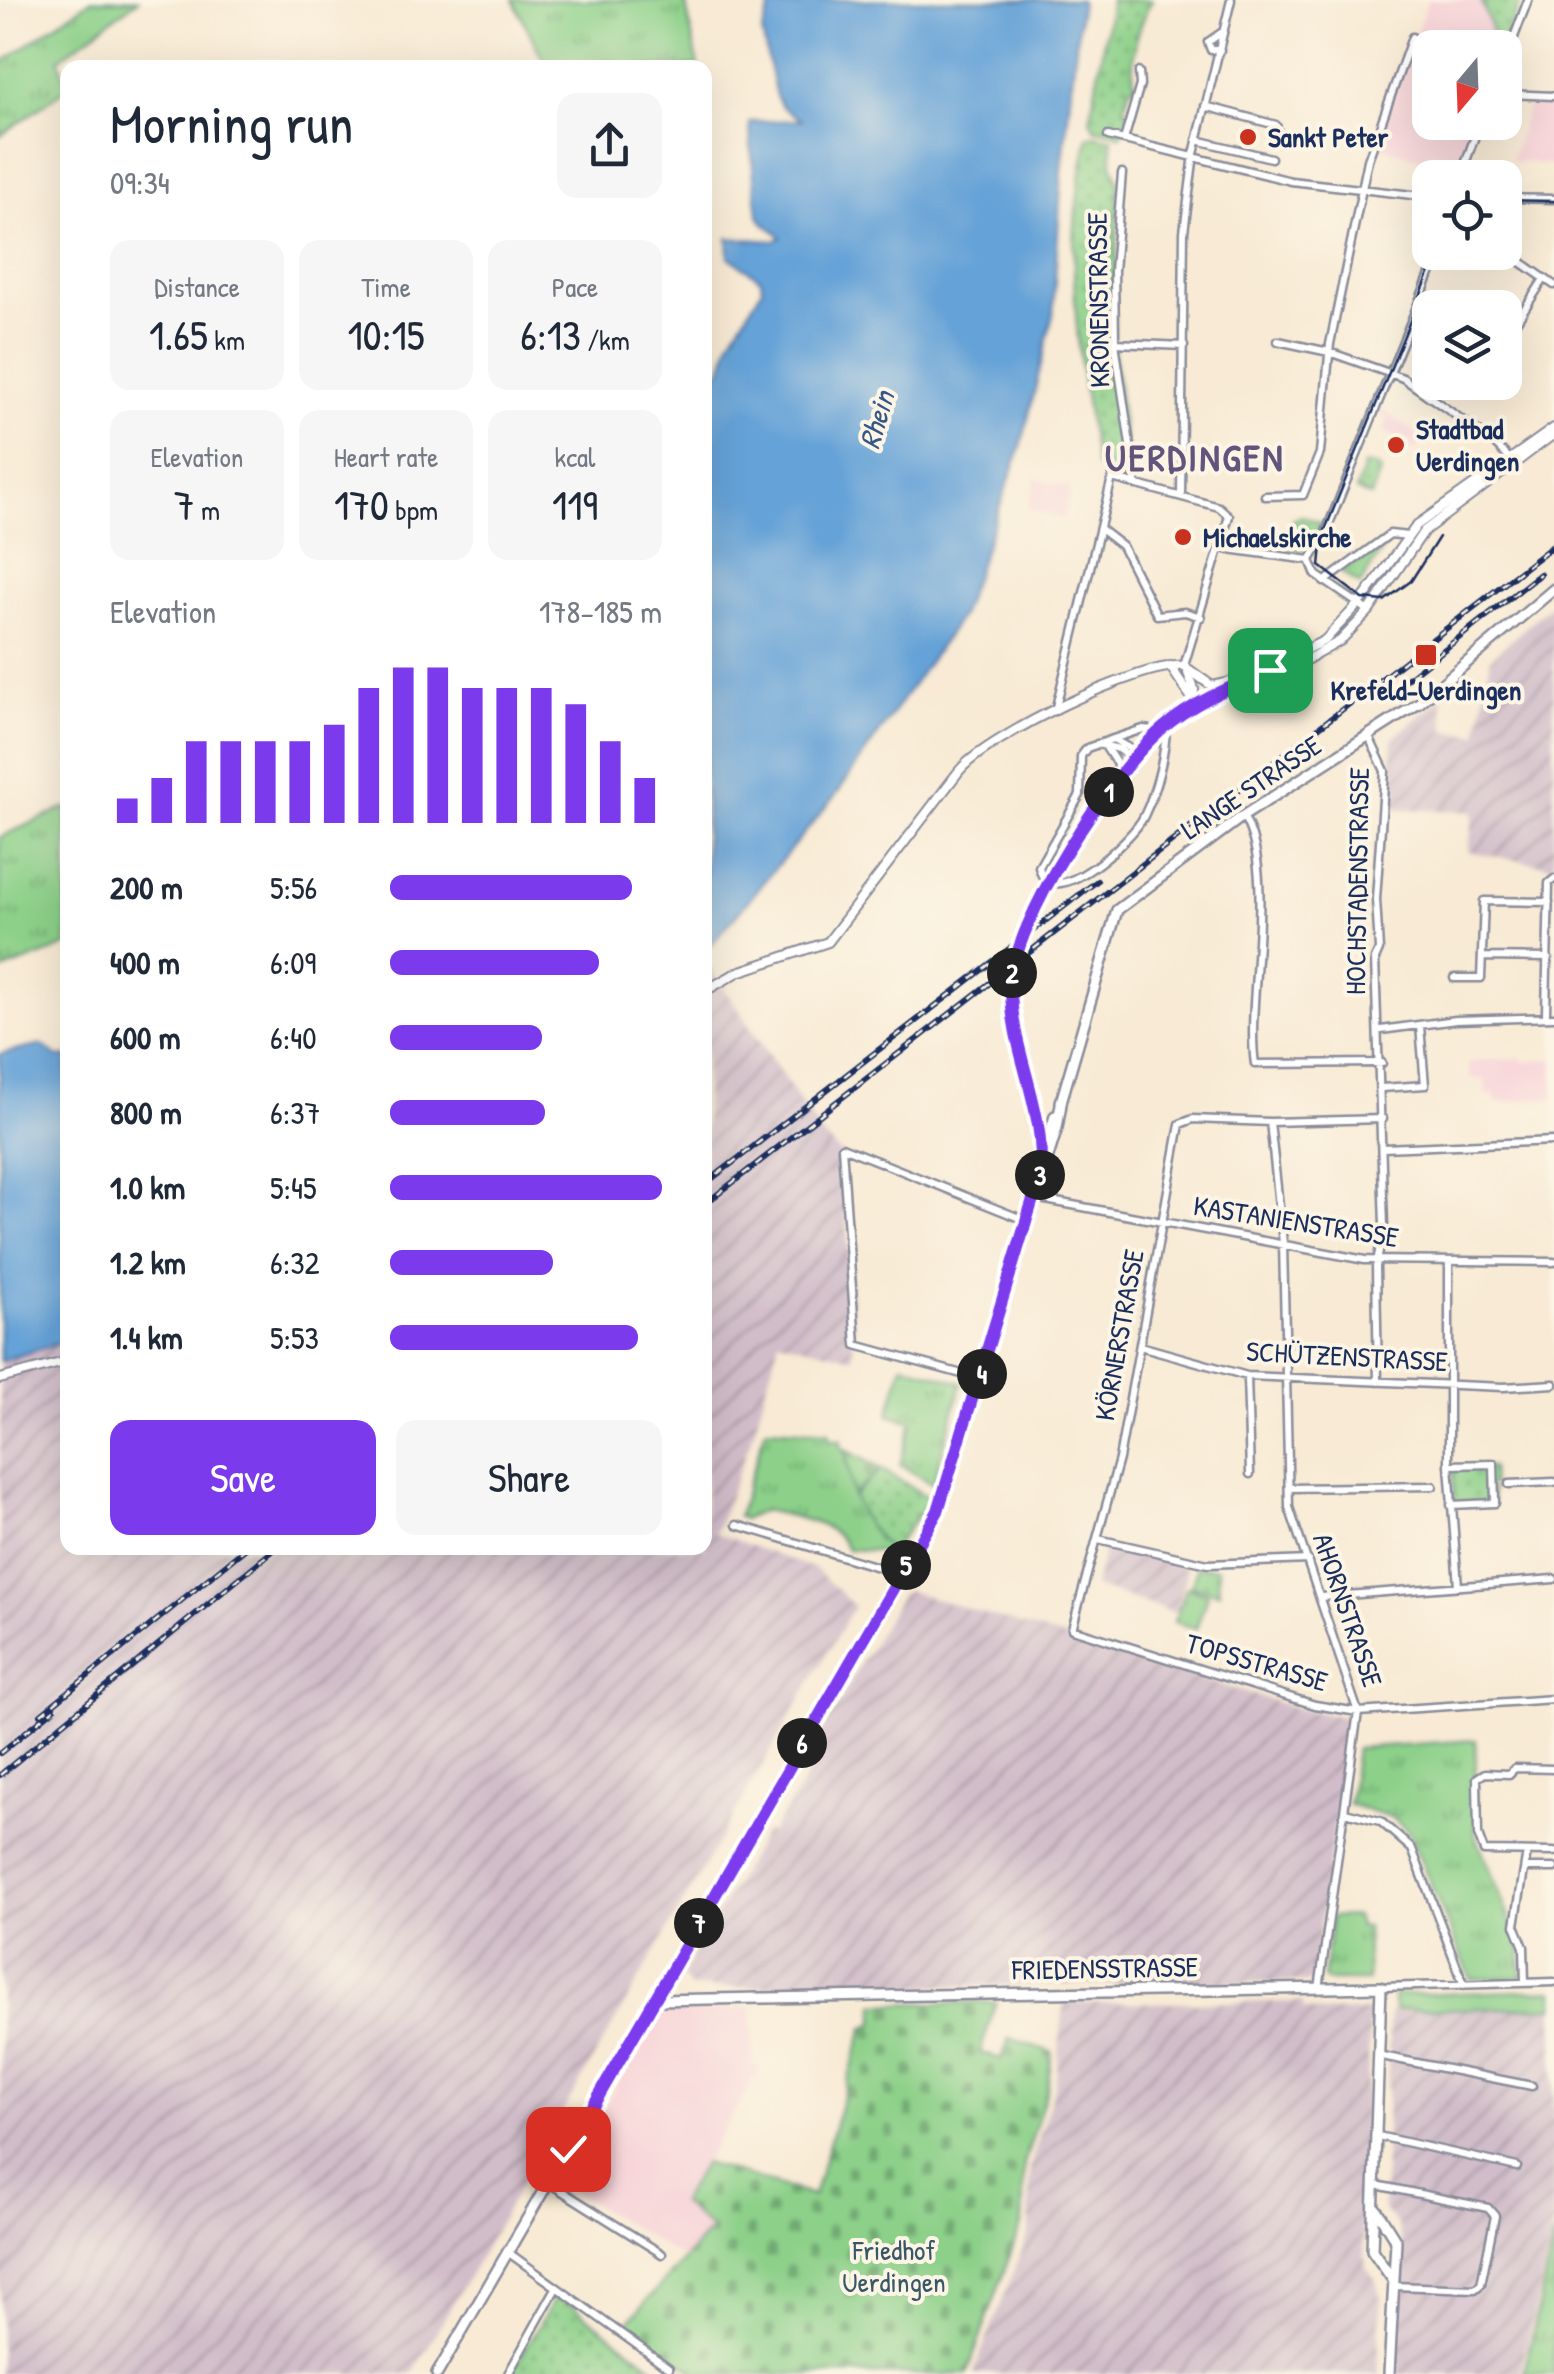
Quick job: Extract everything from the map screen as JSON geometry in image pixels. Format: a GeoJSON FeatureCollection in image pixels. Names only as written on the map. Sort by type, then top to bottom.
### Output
{"type":"FeatureCollection","features":[{"type":"Feature","properties":{"kind":"main road","name":"LANGE STRASSE"},"geometry":{"type":"LineString","coordinates":[[1062,1098],[1116,912],[1243,816],[1369,737],[1446,682],[1554,590]]}},
{"type":"Feature","properties":{"kind":"main road"},"geometry":{"type":"LineString","coordinates":[[1040,1176],[1044,1148],[1062,1098]]}},
{"type":"Feature","properties":{"kind":"main road"},"geometry":{"type":"LineString","coordinates":[[437,2374],[938,1511],[1057,1128],[1062,1098]]}},
{"type":"Feature","properties":{"kind":"main road"},"geometry":{"type":"LineString","coordinates":[[1381,1987],[1382,2056],[1372,2234],[1373,2258],[1385,2264],[1393,2283]]}},
{"type":"Feature","properties":{"kind":"main road","name":"FRIEDENSSTRASSE"},"geometry":{"type":"LineString","coordinates":[[656,2000],[1381,1987]]}},
{"type":"Feature","properties":{"kind":"main road"},"geometry":{"type":"LineString","coordinates":[[1375,2206],[1382,2224],[1393,2230]]}},
{"type":"Feature","properties":{"kind":"main road"},"geometry":{"type":"LineString","coordinates":[[1372,2234],[1380,2228],[1393,2230]]}},
{"type":"Feature","properties":{"kind":"main road"},"geometry":{"type":"LineString","coordinates":[[1389,2374],[1396,2258],[1393,2230]]}},
{"type":"Feature","properties":{"kind":"main road"},"geometry":{"type":"LineString","coordinates":[[1385,2264],[1396,2258]]}},
{"type":"Feature","properties":{"kind":"street"},"geometry":{"type":"LineString","coordinates":[[1181,496],[1188,208],[1205,106],[1231,0]]}},
{"type":"Feature","properties":{"kind":"street"},"geometry":{"type":"LineString","coordinates":[[1517,30],[1528,0]]}},
{"type":"Feature","properties":{"kind":"street"},"geometry":{"type":"LineString","coordinates":[[1220,50],[1212,50],[1208,42],[1221,33]]}},
{"type":"Feature","properties":{"kind":"street"},"geometry":{"type":"LineString","coordinates":[[1265,496],[1306,492],[1320,453],[1330,352],[1362,190],[1371,150],[1412,37]]}},
{"type":"Feature","properties":{"kind":"street"},"geometry":{"type":"LineString","coordinates":[[1124,140],[1140,85],[1138,72]]}},
{"type":"Feature","properties":{"kind":"street"},"geometry":{"type":"LineString","coordinates":[[1522,95],[1554,96]]}},
{"type":"Feature","properties":{"kind":"street"},"geometry":{"type":"LineString","coordinates":[[1205,106],[1276,125],[1278,136]]}},
{"type":"Feature","properties":{"kind":"street"},"geometry":{"type":"LineString","coordinates":[[1108,136],[1291,182],[1412,195]]}},
{"type":"Feature","properties":{"kind":"street"},"geometry":{"type":"LineString","coordinates":[[1198,140],[1271,158]]}},
{"type":"Feature","properties":{"kind":"street","name":"KRONENSTRASSE"},"geometry":{"type":"LineString","coordinates":[[1122,173],[1115,343],[1136,485]]}},
{"type":"Feature","properties":{"kind":"street"},"geometry":{"type":"LineString","coordinates":[[1522,198],[1554,198]]}},
{"type":"Feature","properties":{"kind":"street"},"geometry":{"type":"LineString","coordinates":[[1522,264],[1554,285]]}},
{"type":"Feature","properties":{"kind":"street"},"geometry":{"type":"LineString","coordinates":[[1310,560],[1324,539],[1433,270]]}},
{"type":"Feature","properties":{"kind":"street"},"geometry":{"type":"LineString","coordinates":[[1522,312],[1544,279]]}},
{"type":"Feature","properties":{"kind":"street"},"geometry":{"type":"LineString","coordinates":[[1278,340],[1392,373],[1512,460]]}},
{"type":"Feature","properties":{"kind":"street"},"geometry":{"type":"LineString","coordinates":[[1115,343],[1184,346]]}},
{"type":"Feature","properties":{"kind":"street"},"geometry":{"type":"LineString","coordinates":[[1044,1148],[1019,1043],[1011,986],[1016,953],[1031,915],[1134,755],[1192,702],[1314,648],[1358,604],[1408,536],[1440,507],[1554,431]]}},
{"type":"Feature","properties":{"kind":"street"},"geometry":{"type":"LineString","coordinates":[[1239,684],[1272,676],[1324,653],[1369,611],[1424,531],[1512,460]]}},
{"type":"Feature","properties":{"kind":"street"},"geometry":{"type":"LineString","coordinates":[[1055,711],[1112,478],[1227,512],[1221,548],[1184,666],[1194,689],[1192,702]]}},
{"type":"Feature","properties":{"kind":"street"},"geometry":{"type":"LineString","coordinates":[[1100,530],[1122,546],[1157,615],[1185,612],[1201,617]]}},
{"type":"Feature","properties":{"kind":"street"},"geometry":{"type":"LineString","coordinates":[[1324,582],[1390,534],[1408,536]]}},
{"type":"Feature","properties":{"kind":"street"},"geometry":{"type":"LineString","coordinates":[[1221,548],[1310,560]]}},
{"type":"Feature","properties":{"kind":"street"},"geometry":{"type":"LineString","coordinates":[[1310,560],[1316,576],[1369,611]]}},
{"type":"Feature","properties":{"kind":"street"},"geometry":{"type":"LineString","coordinates":[[1170,666],[1192,702]]}},
{"type":"Feature","properties":{"kind":"street"},"geometry":{"type":"LineString","coordinates":[[712,987],[738,972],[828,942],[973,756],[1055,711],[1170,666],[1184,666],[1212,686],[1251,678]]}},
{"type":"Feature","properties":{"kind":"street"},"geometry":{"type":"LineString","coordinates":[[1163,728],[1166,746],[1144,816],[1130,839],[1077,878],[1056,885],[1039,874],[1039,867],[1080,795],[1081,756],[1113,739],[1143,729],[1163,728]]}},
{"type":"Feature","properties":{"kind":"street","name":"HOCHSTADENSTRASSE"},"geometry":{"type":"LineString","coordinates":[[1369,737],[1385,771],[1375,959],[1383,1119]]}},
{"type":"Feature","properties":{"kind":"street"},"geometry":{"type":"LineString","coordinates":[[1113,739],[1134,755]]}},
{"type":"Feature","properties":{"kind":"street"},"geometry":{"type":"LineString","coordinates":[[1100,745],[1134,755]]}},
{"type":"Feature","properties":{"kind":"street"},"geometry":{"type":"LineString","coordinates":[[1100,745],[1122,772]]}},
{"type":"Feature","properties":{"kind":"street"},"geometry":{"type":"LineString","coordinates":[[1243,816],[1252,835],[1258,902],[1256,1064],[1382,1063]]}},
{"type":"Feature","properties":{"kind":"street"},"geometry":{"type":"LineString","coordinates":[[1380,1030],[1550,1015],[1549,902],[1554,878]]}},
{"type":"Feature","properties":{"kind":"street"},"geometry":{"type":"LineString","coordinates":[[1454,978],[1481,978],[1484,901],[1549,902]]}},
{"type":"Feature","properties":{"kind":"street"},"geometry":{"type":"LineString","coordinates":[[1482,957],[1548,958]]}},
{"type":"Feature","properties":{"kind":"street"},"geometry":{"type":"LineString","coordinates":[[1382,1088],[1424,1085],[1420,1026]]}},
{"type":"Feature","properties":{"kind":"street"},"geometry":{"type":"LineString","coordinates":[[1037,1109],[1058,1111]]}},
{"type":"Feature","properties":{"kind":"street","name":"KÖRNERSTRASSE"},"geometry":{"type":"LineString","coordinates":[[1072,1629],[1119,1460],[1180,1124],[1193,1119],[1270,1122]]}},
{"type":"Feature","properties":{"kind":"street"},"geometry":{"type":"LineString","coordinates":[[1270,1122],[1383,1119],[1384,1226],[1378,1261],[1378,1382]]}},
{"type":"Feature","properties":{"kind":"street","name":"AHORNSTRASSE"},"geometry":{"type":"LineString","coordinates":[[1270,1122],[1283,1244],[1289,1507],[1358,1712],[1319,1989]]}},
{"type":"Feature","properties":{"kind":"street"},"geometry":{"type":"LineString","coordinates":[[1384,1148],[1554,1141]]}},
{"type":"Feature","properties":{"kind":"street"},"geometry":{"type":"LineString","coordinates":[[980,1379],[856,1345],[842,1147],[1027,1220]]}},
{"type":"Feature","properties":{"kind":"street","name":"KASTANIENSTRASSE"},"geometry":{"type":"LineString","coordinates":[[1034,1198],[1378,1261],[1554,1262]]}},
{"type":"Feature","properties":{"kind":"street"},"geometry":{"type":"LineString","coordinates":[[1449,1262],[1449,1465],[1458,1586]]}},
{"type":"Feature","properties":{"kind":"street","name":"SCHÜTZENSTRASSE"},"geometry":{"type":"LineString","coordinates":[[1140,1346],[1247,1376],[1449,1385],[1554,1384]]}},
{"type":"Feature","properties":{"kind":"street"},"geometry":{"type":"LineString","coordinates":[[0,1378],[60,1363]]}},
{"type":"Feature","properties":{"kind":"street"},"geometry":{"type":"LineString","coordinates":[[1247,1376],[1250,1474]]}},
{"type":"Feature","properties":{"kind":"street"},"geometry":{"type":"LineString","coordinates":[[1449,1465],[1494,1464],[1497,1484],[1495,1503],[1452,1505]]}},
{"type":"Feature","properties":{"kind":"street"},"geometry":{"type":"LineString","coordinates":[[1509,1484],[1554,1482]]}},
{"type":"Feature","properties":{"kind":"street"},"geometry":{"type":"LineString","coordinates":[[1290,1488],[1450,1485]]}},
{"type":"Feature","properties":{"kind":"street"},"geometry":{"type":"LineString","coordinates":[[737,1525],[901,1574]]}},
{"type":"Feature","properties":{"kind":"street"},"geometry":{"type":"LineString","coordinates":[[1098,1538],[1190,1562],[1228,1566],[1308,1560]]}},
{"type":"Feature","properties":{"kind":"street"},"geometry":{"type":"LineString","coordinates":[[1321,1597],[1554,1579]]}},
{"type":"Feature","properties":{"kind":"street","name":"TOPSSTRASSE"},"geometry":{"type":"LineString","coordinates":[[1072,1629],[1315,1704],[1358,1712],[1554,1700]]}},
{"type":"Feature","properties":{"kind":"street"},"geometry":{"type":"LineString","coordinates":[[1554,1769],[1515,1768],[1510,1774],[1486,1773],[1478,1778],[1478,1835],[1484,1851],[1554,1852]]}},
{"type":"Feature","properties":{"kind":"street"},"geometry":{"type":"LineString","coordinates":[[1345,1812],[1380,1821],[1412,1849],[1464,1985]]}},
{"type":"Feature","properties":{"kind":"street"},"geometry":{"type":"LineString","coordinates":[[1525,1982],[1524,1947],[1515,1925],[1528,1852]]}},
{"type":"Feature","properties":{"kind":"street"},"geometry":{"type":"LineString","coordinates":[[1527,1868],[1554,1868]]}},
{"type":"Feature","properties":{"kind":"street","name":"FRIEDENSSTRASSE"},"geometry":{"type":"LineString","coordinates":[[1381,1987],[1554,1982]]}},
{"type":"Feature","properties":{"kind":"street"},"geometry":{"type":"LineString","coordinates":[[1382,2056],[1532,2086]]}},
{"type":"Feature","properties":{"kind":"street"},"geometry":{"type":"LineString","coordinates":[[1378,2136],[1516,2167]]}},
{"type":"Feature","properties":{"kind":"street"},"geometry":{"type":"LineString","coordinates":[[549,2183],[662,2254]]}},
{"type":"Feature","properties":{"kind":"street"},"geometry":{"type":"LineString","coordinates":[[1376,2185],[1488,2208],[1495,2216],[1481,2284],[1475,2289],[1393,2283]]}},
{"type":"Feature","properties":{"kind":"street"},"geometry":{"type":"LineString","coordinates":[[508,2252],[669,2368]]}},
{"type":"Feature","properties":{"kind":"street"},"geometry":{"type":"LineString","coordinates":[[508,2374],[556,2288]]}},
{"type":"Feature","properties":{"kind":"shaded area"},"geometry":{"type":"Polygon","coordinates":[[[1428,0],[1481,0],[1492,30],[1417,30],[1428,0]]]}},
{"type":"Feature","properties":{"kind":"shaded area"},"geometry":{"type":"Polygon","coordinates":[[[1412,45],[1412,140],[1467,140],[1459,160],[1433,154],[1430,160],[1423,160],[1376,145],[1412,45]]]}},
{"type":"Feature","properties":{"kind":"shaded area"},"geometry":{"type":"Polygon","coordinates":[[[1529,102],[1554,103],[1554,165],[1511,160],[1517,140],[1522,140],[1529,102]]]}},
{"type":"Feature","properties":{"kind":"shaded area"},"geometry":{"type":"Polygon","coordinates":[[[1380,410],[1425,438],[1414,451],[1410,449],[1412,442],[1383,432],[1388,419],[1378,414],[1380,410]]]}},
{"type":"Feature","properties":{"kind":"shaded area"},"geometry":{"type":"Polygon","coordinates":[[[1036,478],[1071,488],[1063,518],[1028,509],[1036,478]]]}},
{"type":"Feature","properties":{"kind":"shaded area"},"geometry":{"type":"Polygon","coordinates":[[[1554,602],[1554,866],[1468,852],[1474,812],[1389,808],[1393,738],[1442,697],[1446,731],[1478,734],[1491,658],[1554,602]]]}},
{"type":"Feature","properties":{"kind":"shaded area"},"geometry":{"type":"Polygon","coordinates":[[[712,970],[823,1136],[842,1155],[853,1358],[779,1340],[754,1431],[715,1533],[815,1569],[854,1606],[412,2374],[0,2374],[0,1361],[60,1343],[60,1555],[712,1555],[712,970]]]}},
{"type":"Feature","properties":{"kind":"shaded area"},"geometry":{"type":"Polygon","coordinates":[[[1520,1058],[1524,1062],[1554,1059],[1554,1098],[1495,1102],[1494,1094],[1486,1095],[1485,1080],[1470,1078],[1468,1062],[1520,1058]]]}},
{"type":"Feature","properties":{"kind":"shaded area"},"geometry":{"type":"Polygon","coordinates":[[[1105,1547],[1188,1567],[1175,1613],[1094,1587],[1105,1547]]]}},
{"type":"Feature","properties":{"kind":"shaded area"},"geometry":{"type":"Polygon","coordinates":[[[909,1591],[1303,1710],[1350,1718],[1312,1982],[690,1988],[682,1976],[764,1833],[772,1832],[803,1783],[812,1766],[805,1762],[901,1594],[909,1591]]]}},
{"type":"Feature","properties":{"kind":"shaded area"},"geometry":{"type":"Polygon","coordinates":[[[1303,2002],[1303,2009],[1323,2012],[1370,2011],[1362,2220],[1366,2267],[1376,2280],[1381,2299],[1378,2374],[973,2374],[1029,2233],[1030,2167],[1055,2085],[1064,2003],[1303,2002]]]}},
{"type":"Feature","properties":{"kind":"shaded area"},"geometry":{"type":"Polygon","coordinates":[[[751,2007],[753,2065],[760,2069],[681,2201],[711,2229],[683,2258],[560,2184],[655,2017],[664,2009],[751,2007]]]}},
{"type":"Feature","properties":{"kind":"shaded area"},"geometry":{"type":"Polygon","coordinates":[[[1554,2008],[1554,2226],[1520,2374],[1395,2374],[1403,2247],[1397,2225],[1383,2210],[1390,2012],[1554,2008]]]}},
{"type":"Feature","properties":{"kind":"green space"},"geometry":{"type":"Polygon","coordinates":[[[91,0],[138,0],[59,59],[60,93],[0,136],[0,64],[91,0]]]}},
{"type":"Feature","properties":{"kind":"green space"},"geometry":{"type":"Polygon","coordinates":[[[513,0],[685,0],[697,60],[543,60],[513,0]]]}},
{"type":"Feature","properties":{"kind":"green space"},"geometry":{"type":"Polygon","coordinates":[[[1111,0],[1152,0],[1135,43],[1136,88],[1130,87],[1124,109],[1130,111],[1121,135],[1096,129],[1090,120],[1111,0]]]}},
{"type":"Feature","properties":{"kind":"green space"},"geometry":{"type":"Polygon","coordinates":[[[1481,0],[1521,0],[1510,30],[1492,30],[1481,0]]]}},
{"type":"Feature","properties":{"kind":"green space"},"geometry":{"type":"Polygon","coordinates":[[[1088,137],[1112,139],[1112,164],[1119,183],[1113,344],[1129,475],[1096,466],[1078,342],[1075,220],[1088,137]]]}},
{"type":"Feature","properties":{"kind":"green space"},"geometry":{"type":"Polygon","coordinates":[[[1364,466],[1381,470],[1371,497],[1356,490],[1364,466]]]}},
{"type":"Feature","properties":{"kind":"green space"},"geometry":{"type":"Polygon","coordinates":[[[1302,516],[1321,523],[1319,530],[1307,547],[1289,549],[1293,520],[1302,516]]]}},
{"type":"Feature","properties":{"kind":"green space"},"geometry":{"type":"Polygon","coordinates":[[[1390,537],[1360,585],[1341,572],[1384,543],[1390,537]]]}},
{"type":"Feature","properties":{"kind":"green space"},"geometry":{"type":"Polygon","coordinates":[[[60,810],[60,949],[0,972],[0,837],[60,810]]]}},
{"type":"Feature","properties":{"kind":"green space"},"geometry":{"type":"Polygon","coordinates":[[[903,1364],[962,1383],[933,1484],[900,1465],[912,1422],[889,1414],[903,1364]]]}},
{"type":"Feature","properties":{"kind":"green space"},"geometry":{"type":"Polygon","coordinates":[[[766,1428],[829,1432],[831,1440],[841,1440],[841,1448],[931,1499],[890,1552],[847,1549],[823,1526],[787,1515],[764,1510],[744,1519],[738,1516],[766,1428]]]}},
{"type":"Feature","properties":{"kind":"green space"},"geometry":{"type":"Polygon","coordinates":[[[845,1449],[881,1469],[853,1496],[845,1449]]]}},
{"type":"Feature","properties":{"kind":"green space"},"geometry":{"type":"Polygon","coordinates":[[[1491,1467],[1492,1501],[1454,1503],[1453,1468],[1491,1467]]]}},
{"type":"Feature","properties":{"kind":"green space"},"geometry":{"type":"Polygon","coordinates":[[[881,1469],[931,1499],[890,1552],[866,1523],[853,1496],[881,1469]]]}},
{"type":"Feature","properties":{"kind":"green space"},"geometry":{"type":"Polygon","coordinates":[[[1197,1567],[1218,1568],[1219,1593],[1191,1586],[1197,1567]]]}},
{"type":"Feature","properties":{"kind":"green space"},"geometry":{"type":"Polygon","coordinates":[[[1186,1587],[1208,1594],[1196,1629],[1174,1622],[1186,1587]]]}},
{"type":"Feature","properties":{"kind":"green space"},"geometry":{"type":"Polygon","coordinates":[[[1476,1740],[1475,1833],[1521,1947],[1522,1977],[1471,1979],[1408,1831],[1391,1817],[1349,1804],[1356,1748],[1476,1740]]]}},
{"type":"Feature","properties":{"kind":"green space"},"geometry":{"type":"Polygon","coordinates":[[[1356,1916],[1359,1927],[1366,1927],[1368,1981],[1326,1981],[1323,1978],[1331,1917],[1356,1916]]]}},
{"type":"Feature","properties":{"kind":"green space"},"geometry":{"type":"Polygon","coordinates":[[[1554,1990],[1554,2007],[1394,2010],[1394,1995],[1554,1990]]]}},
{"type":"Feature","properties":{"kind":"green space","name":"Friedhof Uerdingen"},"geometry":{"type":"Polygon","coordinates":[[[996,2002],[980,2053],[1002,2059],[1009,2038],[1052,2052],[1047,2089],[1024,2164],[1022,2222],[967,2374],[698,2374],[626,2324],[711,2229],[680,2202],[704,2163],[813,2196],[864,2028],[875,2023],[875,2004],[996,2002]]]}},
{"type":"Feature","properties":{"kind":"green space"},"geometry":{"type":"Polygon","coordinates":[[[1554,2235],[1554,2374],[1524,2374],[1554,2235]]]}},
{"type":"Feature","properties":{"kind":"green space"},"geometry":{"type":"Polygon","coordinates":[[[557,2294],[663,2374],[511,2374],[557,2294]]]}},
{"type":"Feature","properties":{"kind":"water","name":"Rhein"},"geometry":{"type":"Polygon","coordinates":[[[805,0],[1081,0],[1062,169],[1053,314],[1022,444],[960,617],[836,795],[712,944],[712,378],[722,369],[730,341],[762,289],[761,279],[729,257],[728,238],[775,241],[781,237],[759,216],[750,122],[801,120],[782,107],[776,96],[762,33],[771,6],[798,6],[805,0]]]}},
{"type":"Feature","properties":{"kind":"water"},"geometry":{"type":"Polygon","coordinates":[[[42,1045],[60,1057],[60,1343],[0,1361],[0,1054],[42,1045]]]}},
{"type":"Feature","properties":{"kind":"tunnel"},"geometry":{"type":"LineString","coordinates":[[1499,1484],[1509,1484]]}},
{"type":"Feature","properties":{"kind":"tram line"},"geometry":{"type":"LineString","coordinates":[[1522,200],[1554,201]]}},
{"type":"Feature","properties":{"kind":"tram line"},"geometry":{"type":"LineString","coordinates":[[1431,270],[1323,535],[1320,566],[1363,599],[1384,601],[1411,581],[1439,537]]}},
{"type":"Feature","properties":{"kind":"railway"},"geometry":{"type":"LineString","coordinates":[[712,1199],[1554,545]]}},
{"type":"Feature","properties":{"kind":"railway"},"geometry":{"type":"LineString","coordinates":[[1399,685],[1540,574]]}},
{"type":"Feature","properties":{"kind":"railway"},"geometry":{"type":"LineString","coordinates":[[712,1179],[1097,881]]}},
{"type":"Feature","properties":{"kind":"railway"},"geometry":{"type":"LineString","coordinates":[[41,1714],[237,1555]]}},
{"type":"Feature","properties":{"kind":"railway"},"geometry":{"type":"LineString","coordinates":[[0,1775],[267,1555]]}},
{"type":"Feature","properties":{"kind":"railway"},"geometry":{"type":"LineString","coordinates":[[0,1753],[54,1709]]}},
{"type":"Feature","properties":{"kind":"place","name":"Sankt Peter"},"geometry":{"type":"Point","coordinates":[1248,137]}},
{"type":"Feature","properties":{"kind":"place","name":"Stadtbad Uerdingen"},"geometry":{"type":"Point","coordinates":[1396,445]}},
{"type":"Feature","properties":{"kind":"place","name":"Michaelskirche"},"geometry":{"type":"Point","coordinates":[1183,537]}},
{"type":"Feature","properties":{"kind":"place","name":"Krefeld-Uerdingen"},"geometry":{"type":"Point","coordinates":[1426,655]}},
{"type":"Feature","properties":{"kind":"district","name":"UERDINGEN"},"geometry":{"type":"Point","coordinates":[1195,458]}},
{"type":"Feature","properties":{"kind":"route"},"geometry":{"type":"LineString","coordinates":[[568,2149],[938,1511],[1040,1176],[1042,1132],[1012,1012],[1013,964],[1025,927],[1136,752],[1193,706],[1270,670]]}}]}
